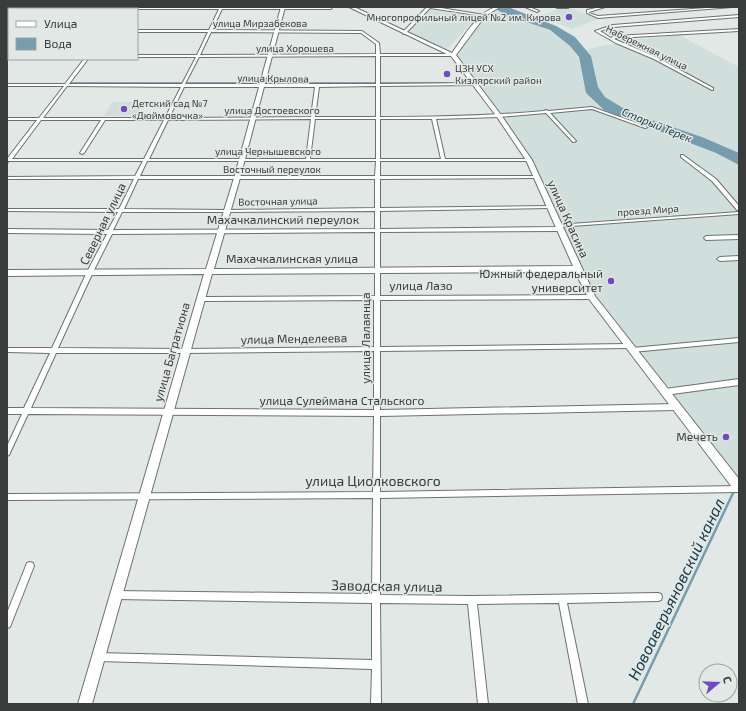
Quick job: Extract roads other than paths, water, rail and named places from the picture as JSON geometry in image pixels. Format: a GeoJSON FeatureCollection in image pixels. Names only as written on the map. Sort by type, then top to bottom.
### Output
{"type":"FeatureCollection","features":[{"type":"Feature","properties":{"kind":"street","name":"улица Красина"},"geometry":{"type":"LineString","coordinates":[[351,7],[453,55],[500,116],[529,160],[592,297],[739,488]]}},
{"type":"Feature","properties":{"kind":"street"},"geometry":{"type":"LineString","coordinates":[[404,33],[429,7],[483,15]]}},
{"type":"Feature","properties":{"kind":"street"},"geometry":{"type":"LineString","coordinates":[[453,55],[483,15],[498,7]]}},
{"type":"Feature","properties":{"kind":"street"},"geometry":{"type":"LineString","coordinates":[[526,7],[538,11]]}},
{"type":"Feature","properties":{"kind":"street"},"geometry":{"type":"LineString","coordinates":[[557,7],[568,7]]}},
{"type":"Feature","properties":{"kind":"street"},"geometry":{"type":"LineString","coordinates":[[604,7],[588,11],[588,13],[598,18],[731,7]]}},
{"type":"Feature","properties":{"kind":"street"},"geometry":{"type":"LineString","coordinates":[[36,8],[331,8]]}},
{"type":"Feature","properties":{"kind":"street","name":"Северная улица"},"geometry":{"type":"LineString","coordinates":[[7,453],[90,272],[165,119],[222,8]]}},
{"type":"Feature","properties":{"kind":"street","name":"улица Багратиона"},"geometry":{"type":"LineString","coordinates":[[85,704],[185,351],[211,272],[253,118],[272,56],[283,8]]}},
{"type":"Feature","properties":{"kind":"street","name":"Набережная улица"},"geometry":{"type":"LineString","coordinates":[[712,89],[660,60],[611,39],[597,31],[613,26],[739,16]]}},
{"type":"Feature","properties":{"kind":"street"},"geometry":{"type":"LineString","coordinates":[[611,39],[615,37],[739,30]]}},
{"type":"Feature","properties":{"kind":"street","name":"улица Мирзабекова"},"geometry":{"type":"LineString","coordinates":[[138,31],[362,32],[378,44]]}},
{"type":"Feature","properties":{"kind":"street","name":"улица Лалаянца"},"geometry":{"type":"LineString","coordinates":[[376,704],[378,44]]}},
{"type":"Feature","properties":{"kind":"street","name":"улица Хорошева"},"geometry":{"type":"LineString","coordinates":[[138,56],[453,55]]}},
{"type":"Feature","properties":{"kind":"street"},"geometry":{"type":"LineString","coordinates":[[8,160],[42,119],[85,60]]}},
{"type":"Feature","properties":{"kind":"street","name":"улица Крылова"},"geometry":{"type":"LineString","coordinates":[[7,85],[317,86],[476,84]]}},
{"type":"Feature","properties":{"kind":"street"},"geometry":{"type":"LineString","coordinates":[[308,160],[317,86]]}},
{"type":"Feature","properties":{"kind":"street"},"geometry":{"type":"LineString","coordinates":[[500,116],[592,108],[646,128]]}},
{"type":"Feature","properties":{"kind":"street"},"geometry":{"type":"LineString","coordinates":[[546,111],[574,141]]}},
{"type":"Feature","properties":{"kind":"street","name":"улица Достоевского"},"geometry":{"type":"LineString","coordinates":[[7,119],[434,118],[500,116]]}},
{"type":"Feature","properties":{"kind":"street"},"geometry":{"type":"LineString","coordinates":[[434,118],[443,160]]}},
{"type":"Feature","properties":{"kind":"street"},"geometry":{"type":"LineString","coordinates":[[82,153],[104,119]]}},
{"type":"Feature","properties":{"kind":"street"},"geometry":{"type":"LineString","coordinates":[[682,156],[714,180],[739,209]]}},
{"type":"Feature","properties":{"kind":"street","name":"улица Чернышевского"},"geometry":{"type":"LineString","coordinates":[[8,160],[529,160]]}},
{"type":"Feature","properties":{"kind":"street","name":"Восточный переулок"},"geometry":{"type":"LineString","coordinates":[[7,178],[537,177]]}},
{"type":"Feature","properties":{"kind":"street","name":"Восточная улица"},"geometry":{"type":"LineString","coordinates":[[7,210],[228,210],[550,207]]}},
{"type":"Feature","properties":{"kind":"street","name":"проезд Мира"},"geometry":{"type":"LineString","coordinates":[[559,227],[739,213]]}},
{"type":"Feature","properties":{"kind":"street","name":"Махачкалинский переулок"},"geometry":{"type":"LineString","coordinates":[[7,231],[110,232],[559,227]]}},
{"type":"Feature","properties":{"kind":"street"},"geometry":{"type":"LineString","coordinates":[[706,238],[739,237]]}},
{"type":"Feature","properties":{"kind":"street"},"geometry":{"type":"LineString","coordinates":[[720,259],[739,258]]}},
{"type":"Feature","properties":{"kind":"street","name":"Махачкалинская улица"},"geometry":{"type":"LineString","coordinates":[[7,273],[578,269]]}},
{"type":"Feature","properties":{"kind":"street","name":"улица Лазо"},"geometry":{"type":"LineString","coordinates":[[202,299],[592,297]]}},
{"type":"Feature","properties":{"kind":"street"},"geometry":{"type":"LineString","coordinates":[[630,348],[687,346],[739,340]]}},
{"type":"Feature","properties":{"kind":"street","name":"улица Менделеева"},"geometry":{"type":"LineString","coordinates":[[7,350],[185,351],[630,348]]}},
{"type":"Feature","properties":{"kind":"street"},"geometry":{"type":"LineString","coordinates":[[665,392],[739,382]]}},
{"type":"Feature","properties":{"kind":"street","name":"улица Сулеймана Стальского"},"geometry":{"type":"LineString","coordinates":[[7,411],[377,413],[677,407]]}},
{"type":"Feature","properties":{"kind":"street","name":"улица Циолковского"},"geometry":{"type":"LineString","coordinates":[[7,497],[145,495],[377,495],[739,488]]}},
{"type":"Feature","properties":{"kind":"street"},"geometry":{"type":"LineString","coordinates":[[7,624],[30,566]]}},
{"type":"Feature","properties":{"kind":"street","name":"Заводская улица"},"geometry":{"type":"LineString","coordinates":[[115,595],[472,600],[658,597]]}},
{"type":"Feature","properties":{"kind":"street"},"geometry":{"type":"LineString","coordinates":[[562,599],[583,704]]}},
{"type":"Feature","properties":{"kind":"street"},"geometry":{"type":"LineString","coordinates":[[472,600],[483,704]]}},
{"type":"Feature","properties":{"kind":"street"},"geometry":{"type":"LineString","coordinates":[[98,657],[376,665]]}},
{"type":"Feature","properties":{"kind":"water","name":"Старый Терек"},"geometry":{"type":"Polygon","coordinates":[[[493,7],[508,7],[556,26],[575,37],[591,56],[598,87],[605,97],[631,113],[702,137],[739,153],[739,165],[716,153],[604,110],[586,93],[579,57],[570,46],[550,30],[504,14],[493,7]]]}},
{"type":"Feature","properties":{"kind":"waterway"},"geometry":{"type":"LineString","coordinates":[[62,92],[70,83],[447,83]]}},
{"type":"Feature","properties":{"kind":"waterway"},"geometry":{"type":"LineString","coordinates":[[7,164],[11,159]]}},
{"type":"Feature","properties":{"kind":"waterway","name":"Новоаверьяновский канал"},"geometry":{"type":"LineString","coordinates":[[733,494],[735,490]]}},
{"type":"Feature","properties":{"kind":"waterway","name":"Новоаверьяновский канал"},"geometry":{"type":"LineString","coordinates":[[633,704],[733,493]]}},
{"type":"Feature","properties":{"kind":"place","name":"Многопрофильный лицей №2 им. Кирова"},"geometry":{"type":"Point","coordinates":[569,17]}},
{"type":"Feature","properties":{"kind":"place","name":"ЦЗН УСХ Кизлярский район"},"geometry":{"type":"Point","coordinates":[447,74]}},
{"type":"Feature","properties":{"kind":"place","name":"Детский сад №7 «Дюймовочка»"},"geometry":{"type":"Point","coordinates":[124,109]}},
{"type":"Feature","properties":{"kind":"place","name":"Южный федеральный университет"},"geometry":{"type":"Point","coordinates":[611,281]}},
{"type":"Feature","properties":{"kind":"place","name":"Мечеть"},"geometry":{"type":"Point","coordinates":[726,437]}}]}
